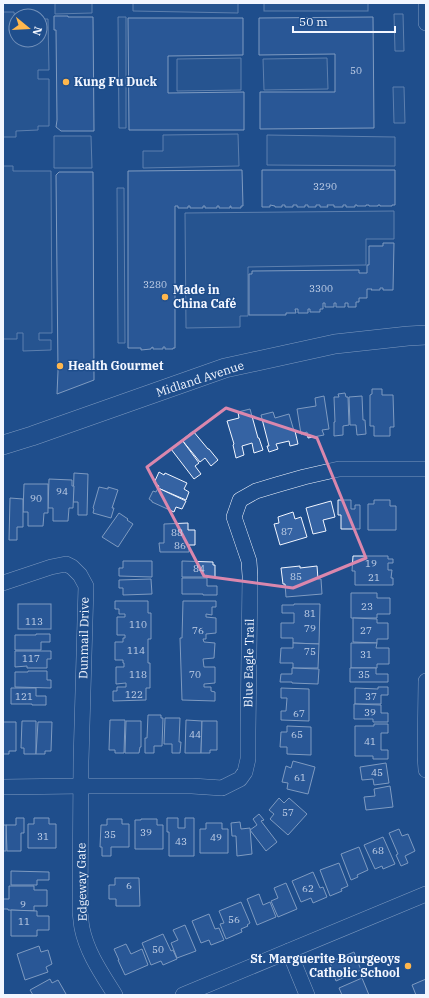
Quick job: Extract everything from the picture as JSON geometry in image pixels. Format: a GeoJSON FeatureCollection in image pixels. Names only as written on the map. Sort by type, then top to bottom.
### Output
{"type":"FeatureCollection","features":[{"type":"Feature","properties":{"kind":"main road","name":"Midland Avenue"},"geometry":{"type":"LineString","coordinates":[[3,445],[24,439],[225,368],[335,344],[426,335]]}},
{"type":"Feature","properties":{"kind":"street"},"geometry":{"type":"LineString","coordinates":[[426,3],[426,22]]}},
{"type":"Feature","properties":{"kind":"street","name":"Blue Eagle Trail"},"geometry":{"type":"LineString","coordinates":[[3,787],[192,786],[222,788],[240,779],[245,772],[248,759],[250,576],[249,561],[234,517],[240,500],[256,491],[304,477],[339,469],[426,469]]}},
{"type":"Feature","properties":{"kind":"street","name":"Dunmail Drive"},"geometry":{"type":"LineString","coordinates":[[3,583],[51,567],[66,564],[72,566],[80,575],[86,586],[82,786]]}},
{"type":"Feature","properties":{"kind":"street"},"geometry":{"type":"LineString","coordinates":[[426,681],[426,770]]}},
{"type":"Feature","properties":{"kind":"street","name":"Edgeway Gate"},"geometry":{"type":"LineString","coordinates":[[82,786],[80,896],[82,929],[97,967],[115,995]]}},
{"type":"Feature","properties":{"kind":"street"},"geometry":{"type":"LineString","coordinates":[[183,995],[426,894]]}},
{"type":"Feature","properties":{"kind":"street"},"geometry":{"type":"LineString","coordinates":[[289,951],[307,995]]}},
{"type":"Feature","properties":{"kind":"highlighted area"},"geometry":{"type":"Polygon","coordinates":[[[226,408],[317,438],[366,558],[293,588],[204,576],[147,467],[226,408]]]}},
{"type":"Feature","properties":{"kind":"shaded area"},"geometry":{"type":"Polygon","coordinates":[[[55,3],[92,3],[92,13],[55,14],[55,3]]]}},
{"type":"Feature","properties":{"kind":"shaded area"},"geometry":{"type":"Polygon","coordinates":[[[133,3],[238,3],[238,13],[133,11],[133,3]]]}},
{"type":"Feature","properties":{"kind":"shaded area"},"geometry":{"type":"Polygon","coordinates":[[[264,3],[368,3],[368,11],[264,11],[264,3]]]}},
{"type":"Feature","properties":{"kind":"shaded area"},"geometry":{"type":"Polygon","coordinates":[[[3,12],[8,12],[8,48],[48,48],[48,19],[49,70],[38,70],[38,79],[49,79],[49,126],[38,126],[38,130],[16,131],[16,137],[3,137],[3,12]]]}},
{"type":"Feature","properties":{"kind":"shaded area"},"geometry":{"type":"Polygon","coordinates":[[[394,14],[403,14],[404,51],[395,51],[394,14]]]}},
{"type":"Feature","properties":{"kind":"shaded area"},"geometry":{"type":"Polygon","coordinates":[[[118,17],[126,17],[126,128],[119,128],[118,17]]]}},
{"type":"Feature","properties":{"kind":"shaded area"},"geometry":{"type":"Polygon","coordinates":[[[241,58],[241,90],[177,91],[177,59],[241,58]]]}},
{"type":"Feature","properties":{"kind":"shaded area"},"geometry":{"type":"Polygon","coordinates":[[[327,58],[328,89],[264,90],[263,59],[327,58]]]}},
{"type":"Feature","properties":{"kind":"shaded area"},"geometry":{"type":"Polygon","coordinates":[[[393,87],[404,87],[405,123],[394,123],[393,87]]]}},
{"type":"Feature","properties":{"kind":"shaded area"},"geometry":{"type":"Polygon","coordinates":[[[238,134],[239,166],[143,168],[143,151],[163,151],[163,135],[238,134]]]}},
{"type":"Feature","properties":{"kind":"shaded area"},"geometry":{"type":"Polygon","coordinates":[[[267,135],[395,137],[395,166],[267,165],[267,135]]]}},
{"type":"Feature","properties":{"kind":"shaded area"},"geometry":{"type":"Polygon","coordinates":[[[54,136],[91,136],[92,168],[54,168],[54,136]]]}},
{"type":"Feature","properties":{"kind":"shaded area"},"geometry":{"type":"Polygon","coordinates":[[[3,166],[13,166],[13,171],[51,171],[52,333],[39,333],[39,340],[51,340],[51,350],[23,351],[23,333],[17,333],[17,339],[3,339],[3,166]]]}},
{"type":"Feature","properties":{"kind":"shaded area"},"geometry":{"type":"Polygon","coordinates":[[[117,188],[124,188],[125,343],[118,343],[117,188]]]}},
{"type":"Feature","properties":{"kind":"shaded area"},"geometry":{"type":"Polygon","coordinates":[[[394,211],[394,239],[366,239],[366,265],[248,267],[248,316],[240,316],[240,327],[186,328],[185,213],[394,211]]]}},
{"type":"Feature","properties":{"kind":"building"},"geometry":{"type":"Polygon","coordinates":[[[54,16],[93,17],[94,131],[61,131],[56,127],[56,30],[54,30],[54,16]]]}},
{"type":"Feature","properties":{"kind":"building"},"geometry":{"type":"Polygon","coordinates":[[[373,17],[374,128],[260,129],[260,92],[335,92],[335,54],[259,55],[259,18],[373,17]]]}},
{"type":"Feature","properties":{"kind":"building"},"geometry":{"type":"Polygon","coordinates":[[[128,18],[243,18],[243,55],[168,56],[168,93],[244,92],[244,130],[129,130],[128,18]]]}},
{"type":"Feature","properties":{"kind":"building"},"geometry":{"type":"Polygon","coordinates":[[[242,170],[243,206],[241,206],[241,208],[231,208],[230,206],[230,208],[219,208],[219,206],[217,206],[217,208],[205,208],[205,206],[203,206],[203,208],[190,208],[190,206],[188,206],[188,208],[178,208],[178,206],[175,206],[175,348],[165,349],[165,347],[163,347],[163,349],[153,349],[153,347],[151,349],[141,350],[141,348],[128,348],[128,171],[242,170]]]}},
{"type":"Feature","properties":{"kind":"building"},"geometry":{"type":"Polygon","coordinates":[[[262,170],[395,170],[395,205],[355,205],[355,207],[346,207],[346,205],[343,205],[343,207],[334,207],[334,205],[327,205],[328,207],[320,207],[320,205],[316,205],[316,207],[308,207],[308,205],[305,205],[305,207],[297,207],[297,205],[293,205],[293,207],[285,207],[285,205],[282,205],[282,207],[275,207],[270,205],[270,207],[262,207],[262,170]]]}},
{"type":"Feature","properties":{"kind":"building"},"geometry":{"type":"Polygon","coordinates":[[[59,172],[93,172],[94,380],[57,394],[56,175],[59,172]]]}},
{"type":"Feature","properties":{"kind":"building"},"geometry":{"type":"Polygon","coordinates":[[[383,243],[394,243],[393,290],[383,290],[383,288],[380,288],[380,290],[367,289],[367,298],[359,298],[359,302],[356,302],[356,307],[348,307],[348,303],[345,303],[345,307],[336,307],[336,303],[334,303],[334,307],[325,307],[325,303],[323,303],[323,309],[320,309],[320,312],[310,312],[310,309],[308,309],[308,313],[298,313],[298,309],[295,309],[296,313],[286,313],[286,315],[249,315],[249,274],[252,274],[252,271],[359,270],[359,273],[367,273],[367,265],[369,265],[369,246],[383,246],[383,243]]]}},
{"type":"Feature","properties":{"kind":"building"},"geometry":{"type":"Polygon","coordinates":[[[372,389],[382,389],[382,395],[393,395],[394,427],[390,427],[390,436],[374,436],[374,426],[370,426],[370,395],[372,394],[372,389]]]}},
{"type":"Feature","properties":{"kind":"building"},"geometry":{"type":"Polygon","coordinates":[[[345,393],[346,397],[348,397],[349,425],[343,426],[343,435],[334,436],[334,397],[339,397],[338,394],[345,393]]]}},
{"type":"Feature","properties":{"kind":"building"},"geometry":{"type":"Polygon","coordinates":[[[324,396],[329,429],[322,430],[324,435],[308,438],[307,432],[301,434],[297,409],[316,406],[315,398],[324,396]]]}},
{"type":"Feature","properties":{"kind":"building"},"geometry":{"type":"Polygon","coordinates":[[[362,396],[363,420],[365,420],[366,434],[357,435],[356,425],[350,425],[349,397],[362,396]]]}},
{"type":"Feature","properties":{"kind":"building"},"geometry":{"type":"Polygon","coordinates":[[[250,409],[263,450],[254,453],[252,443],[242,446],[244,455],[236,458],[234,444],[227,421],[239,418],[238,412],[250,409]]]}},
{"type":"Feature","properties":{"kind":"building"},"geometry":{"type":"Polygon","coordinates":[[[273,412],[275,418],[289,414],[298,444],[290,446],[289,441],[276,444],[278,449],[269,452],[267,446],[269,446],[261,415],[273,412]]]}},
{"type":"Feature","properties":{"kind":"building"},"geometry":{"type":"Polygon","coordinates":[[[193,431],[218,460],[211,466],[205,458],[200,462],[182,440],[193,431]]]}},
{"type":"Feature","properties":{"kind":"building"},"geometry":{"type":"Polygon","coordinates":[[[182,440],[199,463],[195,466],[201,474],[194,479],[171,449],[182,440]]]}},
{"type":"Feature","properties":{"kind":"building"},"geometry":{"type":"Polygon","coordinates":[[[159,472],[164,475],[165,473],[187,483],[184,489],[189,492],[186,500],[158,488],[159,486],[154,483],[159,472]]]}},
{"type":"Feature","properties":{"kind":"building"},"geometry":{"type":"Polygon","coordinates":[[[74,473],[88,474],[87,515],[78,515],[78,502],[73,502],[74,473]]]}},
{"type":"Feature","properties":{"kind":"building"},"geometry":{"type":"Polygon","coordinates":[[[49,479],[72,480],[72,486],[74,486],[73,508],[69,508],[68,521],[53,521],[53,508],[48,508],[49,479]]]}},
{"type":"Feature","properties":{"kind":"building"},"geometry":{"type":"Polygon","coordinates":[[[24,484],[48,484],[48,513],[44,513],[43,526],[28,526],[28,512],[23,512],[24,484]]]}},
{"type":"Feature","properties":{"kind":"building"},"geometry":{"type":"Polygon","coordinates":[[[99,487],[108,489],[108,487],[118,490],[112,508],[114,508],[111,518],[93,513],[99,487]]]}},
{"type":"Feature","properties":{"kind":"building"},"geometry":{"type":"Polygon","coordinates":[[[158,488],[186,501],[182,509],[176,507],[174,512],[152,502],[149,499],[153,491],[156,492],[158,488]]]}},
{"type":"Feature","properties":{"kind":"building"},"geometry":{"type":"Polygon","coordinates":[[[10,498],[23,499],[23,527],[17,527],[17,540],[9,540],[10,498]]]}},
{"type":"Feature","properties":{"kind":"building"},"geometry":{"type":"Polygon","coordinates":[[[338,500],[351,500],[351,509],[355,509],[355,505],[360,505],[360,529],[341,529],[341,515],[338,515],[338,500]]]}},
{"type":"Feature","properties":{"kind":"building"},"geometry":{"type":"Polygon","coordinates":[[[374,500],[390,500],[390,506],[396,506],[396,530],[368,530],[368,504],[374,504],[374,500]]]}},
{"type":"Feature","properties":{"kind":"building"},"geometry":{"type":"Polygon","coordinates":[[[331,501],[335,517],[323,520],[326,531],[313,534],[306,508],[331,501]]]}},
{"type":"Feature","properties":{"kind":"building"},"geometry":{"type":"Polygon","coordinates":[[[293,512],[295,519],[301,517],[307,537],[280,545],[274,524],[279,523],[278,517],[293,512]]]}},
{"type":"Feature","properties":{"kind":"building"},"geometry":{"type":"Polygon","coordinates":[[[119,513],[133,524],[118,547],[102,537],[119,513]]]}},
{"type":"Feature","properties":{"kind":"building"},"geometry":{"type":"Polygon","coordinates":[[[188,523],[188,530],[195,530],[195,545],[189,545],[189,552],[160,552],[159,543],[164,543],[164,524],[188,523]]]}},
{"type":"Feature","properties":{"kind":"building"},"geometry":{"type":"Polygon","coordinates":[[[353,556],[388,556],[388,559],[393,559],[393,563],[388,563],[388,570],[392,570],[391,578],[393,578],[393,585],[355,585],[355,571],[352,571],[353,556]]]}},
{"type":"Feature","properties":{"kind":"building"},"geometry":{"type":"Polygon","coordinates":[[[123,561],[152,561],[152,577],[119,576],[119,568],[123,568],[123,561]]]}},
{"type":"Feature","properties":{"kind":"building"},"geometry":{"type":"Polygon","coordinates":[[[182,561],[213,562],[213,565],[215,565],[215,577],[182,577],[182,561]]]}},
{"type":"Feature","properties":{"kind":"building"},"geometry":{"type":"Polygon","coordinates":[[[300,566],[300,568],[317,566],[318,579],[321,579],[322,594],[286,597],[285,584],[283,584],[281,568],[300,566]]]}},
{"type":"Feature","properties":{"kind":"building"},"geometry":{"type":"Polygon","coordinates":[[[182,578],[207,578],[207,586],[217,586],[217,595],[182,594],[182,578]]]}},
{"type":"Feature","properties":{"kind":"building"},"geometry":{"type":"Polygon","coordinates":[[[151,579],[152,594],[123,595],[123,588],[119,588],[119,580],[151,579]]]}},
{"type":"Feature","properties":{"kind":"building"},"geometry":{"type":"Polygon","coordinates":[[[351,593],[377,593],[377,598],[390,598],[390,614],[377,614],[377,618],[351,618],[351,593]]]}},
{"type":"Feature","properties":{"kind":"building"},"geometry":{"type":"Polygon","coordinates":[[[115,601],[148,601],[148,613],[151,613],[151,639],[148,639],[150,688],[146,688],[146,700],[113,701],[113,691],[117,691],[117,687],[126,687],[126,683],[116,684],[116,667],[124,667],[124,663],[123,660],[115,660],[115,642],[123,642],[123,638],[125,638],[125,635],[117,635],[117,617],[125,617],[125,614],[119,614],[119,609],[115,609],[115,601]]]}},
{"type":"Feature","properties":{"kind":"building"},"geometry":{"type":"Polygon","coordinates":[[[183,601],[216,601],[216,607],[212,607],[212,615],[206,614],[206,617],[216,618],[216,633],[206,634],[206,639],[203,639],[204,642],[215,643],[214,658],[203,659],[204,667],[215,667],[215,683],[204,684],[204,687],[211,687],[211,691],[215,692],[215,701],[182,700],[180,638],[182,638],[183,601]]]}},
{"type":"Feature","properties":{"kind":"building"},"geometry":{"type":"Polygon","coordinates":[[[18,604],[51,604],[51,629],[18,629],[18,604]]]}},
{"type":"Feature","properties":{"kind":"building"},"geometry":{"type":"Polygon","coordinates":[[[320,604],[319,644],[293,643],[293,638],[281,638],[281,623],[294,623],[294,613],[282,613],[282,605],[320,604]]]}},
{"type":"Feature","properties":{"kind":"building"},"geometry":{"type":"Polygon","coordinates":[[[353,618],[377,619],[377,623],[388,623],[388,639],[377,639],[377,643],[353,642],[353,618]]]}},
{"type":"Feature","properties":{"kind":"building"},"geometry":{"type":"Polygon","coordinates":[[[50,634],[50,642],[41,642],[41,650],[15,650],[15,635],[50,634]]]}},
{"type":"Feature","properties":{"kind":"building"},"geometry":{"type":"Polygon","coordinates":[[[293,643],[319,644],[318,668],[293,668],[293,663],[280,663],[281,648],[293,648],[293,643]]]}},
{"type":"Feature","properties":{"kind":"building"},"geometry":{"type":"Polygon","coordinates":[[[351,643],[377,643],[376,648],[389,648],[389,664],[377,664],[377,668],[351,668],[351,643]]]}},
{"type":"Feature","properties":{"kind":"building"},"geometry":{"type":"Polygon","coordinates":[[[15,651],[51,651],[51,659],[47,659],[47,668],[27,668],[27,666],[15,667],[15,651]]]}},
{"type":"Feature","properties":{"kind":"building"},"geometry":{"type":"Polygon","coordinates":[[[292,668],[319,669],[318,684],[280,682],[281,674],[292,674],[292,668]]]}},
{"type":"Feature","properties":{"kind":"building"},"geometry":{"type":"Polygon","coordinates":[[[350,668],[376,668],[376,674],[388,674],[388,682],[350,682],[350,668]]]}},
{"type":"Feature","properties":{"kind":"building"},"geometry":{"type":"Polygon","coordinates":[[[47,671],[47,680],[51,680],[51,688],[15,687],[15,672],[47,671]]]}},
{"type":"Feature","properties":{"kind":"building"},"geometry":{"type":"Polygon","coordinates":[[[378,687],[388,687],[388,695],[381,695],[381,704],[355,704],[355,688],[378,689],[378,687]]]}},
{"type":"Feature","properties":{"kind":"building"},"geometry":{"type":"Polygon","coordinates":[[[11,688],[36,688],[36,696],[46,696],[46,705],[11,704],[11,688]]]}},
{"type":"Feature","properties":{"kind":"building"},"geometry":{"type":"Polygon","coordinates":[[[281,688],[309,689],[309,721],[281,720],[281,711],[286,711],[287,698],[281,698],[281,688]]]}},
{"type":"Feature","properties":{"kind":"building"},"geometry":{"type":"Polygon","coordinates":[[[354,704],[381,705],[381,713],[388,713],[388,722],[373,722],[373,719],[354,719],[354,704]]]}},
{"type":"Feature","properties":{"kind":"building"},"geometry":{"type":"Polygon","coordinates":[[[148,715],[161,715],[161,718],[163,718],[162,746],[154,746],[154,753],[145,753],[148,715]]]}},
{"type":"Feature","properties":{"kind":"building"},"geometry":{"type":"Polygon","coordinates":[[[165,718],[180,718],[180,753],[172,753],[172,744],[164,744],[165,718]]]}},
{"type":"Feature","properties":{"kind":"building"},"geometry":{"type":"Polygon","coordinates":[[[110,720],[125,720],[124,753],[115,753],[115,750],[109,750],[110,720]]]}},
{"type":"Feature","properties":{"kind":"building"},"geometry":{"type":"Polygon","coordinates":[[[186,720],[202,721],[201,753],[185,753],[186,720]]]}},
{"type":"Feature","properties":{"kind":"building"},"geometry":{"type":"Polygon","coordinates":[[[22,721],[36,721],[36,754],[24,754],[24,748],[21,748],[22,721]]]}},
{"type":"Feature","properties":{"kind":"building"},"geometry":{"type":"Polygon","coordinates":[[[126,721],[141,721],[141,747],[139,753],[125,753],[126,721]]]}},
{"type":"Feature","properties":{"kind":"building"},"geometry":{"type":"Polygon","coordinates":[[[202,721],[217,721],[217,750],[210,750],[210,753],[201,753],[202,721]]]}},
{"type":"Feature","properties":{"kind":"building"},"geometry":{"type":"Polygon","coordinates":[[[3,722],[16,722],[16,751],[9,751],[9,754],[3,754],[3,722]]]}},
{"type":"Feature","properties":{"kind":"building"},"geometry":{"type":"Polygon","coordinates":[[[38,722],[52,722],[51,751],[45,751],[45,754],[36,754],[38,722]]]}},
{"type":"Feature","properties":{"kind":"building"},"geometry":{"type":"Polygon","coordinates":[[[374,724],[388,724],[388,733],[381,733],[381,750],[388,750],[388,759],[373,759],[373,756],[355,756],[355,726],[374,726],[374,724]]]}},
{"type":"Feature","properties":{"kind":"building"},"geometry":{"type":"Polygon","coordinates":[[[287,726],[311,727],[311,755],[287,754],[287,747],[280,747],[281,732],[287,732],[287,726]]]}},
{"type":"Feature","properties":{"kind":"building"},"geometry":{"type":"Polygon","coordinates":[[[293,761],[315,767],[308,794],[287,789],[288,783],[282,782],[286,766],[291,768],[293,761]]]}},
{"type":"Feature","properties":{"kind":"building"},"geometry":{"type":"Polygon","coordinates":[[[386,763],[389,783],[374,785],[373,779],[362,780],[360,767],[386,763]]]}},
{"type":"Feature","properties":{"kind":"building"},"geometry":{"type":"Polygon","coordinates":[[[390,786],[393,807],[366,810],[364,797],[375,796],[374,789],[390,786]]]}},
{"type":"Feature","properties":{"kind":"building"},"geometry":{"type":"Polygon","coordinates":[[[279,798],[284,803],[289,798],[307,814],[288,835],[270,819],[274,814],[269,810],[279,798]]]}},
{"type":"Feature","properties":{"kind":"building"},"geometry":{"type":"Polygon","coordinates":[[[259,814],[264,820],[261,821],[277,842],[266,851],[250,830],[257,825],[253,819],[259,814]]]}},
{"type":"Feature","properties":{"kind":"building"},"geometry":{"type":"Polygon","coordinates":[[[16,818],[24,818],[24,833],[21,833],[21,851],[7,851],[6,825],[16,825],[16,818]]]}},
{"type":"Feature","properties":{"kind":"building"},"geometry":{"type":"Polygon","coordinates":[[[34,818],[49,818],[49,824],[56,824],[56,848],[28,848],[28,824],[34,824],[34,818]]]}},
{"type":"Feature","properties":{"kind":"building"},"geometry":{"type":"Polygon","coordinates":[[[167,818],[178,818],[178,828],[185,828],[185,818],[194,818],[194,856],[169,856],[169,832],[167,832],[167,818]]]}},
{"type":"Feature","properties":{"kind":"building"},"geometry":{"type":"Polygon","coordinates":[[[107,819],[122,819],[122,824],[129,824],[129,847],[111,847],[111,856],[102,856],[102,847],[100,847],[101,825],[107,825],[107,819]]]}},
{"type":"Feature","properties":{"kind":"building"},"geometry":{"type":"Polygon","coordinates":[[[157,819],[157,825],[163,825],[163,849],[135,849],[135,820],[157,819]]]}},
{"type":"Feature","properties":{"kind":"building"},"geometry":{"type":"Polygon","coordinates":[[[240,822],[241,829],[250,828],[252,854],[237,856],[236,836],[232,836],[231,823],[240,822]]]}},
{"type":"Feature","properties":{"kind":"building"},"geometry":{"type":"Polygon","coordinates":[[[206,823],[222,823],[222,829],[228,829],[228,853],[200,853],[200,829],[206,829],[206,823]]]}},
{"type":"Feature","properties":{"kind":"building"},"geometry":{"type":"Polygon","coordinates":[[[3,825],[6,825],[6,851],[3,851],[3,825]]]}},
{"type":"Feature","properties":{"kind":"building"},"geometry":{"type":"Polygon","coordinates":[[[399,829],[402,836],[408,834],[415,851],[405,856],[408,863],[401,866],[396,855],[398,854],[389,833],[399,829]]]}},
{"type":"Feature","properties":{"kind":"building"},"geometry":{"type":"Polygon","coordinates":[[[383,837],[395,864],[383,869],[382,866],[375,869],[364,845],[383,837]]]}},
{"type":"Feature","properties":{"kind":"building"},"geometry":{"type":"Polygon","coordinates":[[[359,847],[368,870],[357,875],[358,877],[351,880],[341,854],[359,847]]]}},
{"type":"Feature","properties":{"kind":"building"},"geometry":{"type":"Polygon","coordinates":[[[339,863],[348,886],[341,889],[342,891],[330,896],[320,870],[339,863]]]}},
{"type":"Feature","properties":{"kind":"building"},"geometry":{"type":"Polygon","coordinates":[[[11,871],[49,872],[49,880],[37,880],[37,885],[11,885],[11,871]]]}},
{"type":"Feature","properties":{"kind":"building"},"geometry":{"type":"Polygon","coordinates":[[[313,872],[320,888],[323,887],[327,897],[313,903],[311,898],[301,902],[292,881],[313,872]]]}},
{"type":"Feature","properties":{"kind":"building"},"geometry":{"type":"Polygon","coordinates":[[[115,878],[139,878],[140,906],[116,906],[116,899],[109,899],[109,885],[115,885],[115,878]]]}},
{"type":"Feature","properties":{"kind":"building"},"geometry":{"type":"Polygon","coordinates":[[[286,883],[297,909],[278,917],[271,901],[278,898],[274,888],[286,883]]]}},
{"type":"Feature","properties":{"kind":"building"},"geometry":{"type":"Polygon","coordinates":[[[9,886],[34,886],[34,890],[47,890],[47,906],[34,906],[34,911],[3,909],[3,899],[9,899],[9,886]]]}},
{"type":"Feature","properties":{"kind":"building"},"geometry":{"type":"Polygon","coordinates":[[[259,894],[263,905],[270,902],[276,917],[257,925],[247,899],[259,894]]]}},
{"type":"Feature","properties":{"kind":"building"},"geometry":{"type":"Polygon","coordinates":[[[241,902],[250,923],[247,925],[248,926],[241,929],[242,932],[226,939],[220,924],[224,923],[219,911],[241,902]]]}},
{"type":"Feature","properties":{"kind":"building"},"geometry":{"type":"Polygon","coordinates":[[[11,910],[37,911],[37,916],[49,916],[49,930],[37,930],[37,936],[11,936],[11,910]]]}},
{"type":"Feature","properties":{"kind":"building"},"geometry":{"type":"Polygon","coordinates":[[[209,914],[215,929],[219,928],[224,940],[211,945],[209,940],[201,943],[192,921],[209,914]]]}},
{"type":"Feature","properties":{"kind":"building"},"geometry":{"type":"Polygon","coordinates":[[[185,925],[196,951],[177,958],[171,943],[178,940],[173,930],[185,925]]]}},
{"type":"Feature","properties":{"kind":"building"},"geometry":{"type":"Polygon","coordinates":[[[163,934],[171,951],[173,950],[177,959],[163,965],[161,961],[151,965],[142,943],[163,934]]]}},
{"type":"Feature","properties":{"kind":"building"},"geometry":{"type":"Polygon","coordinates":[[[126,944],[131,954],[142,949],[148,965],[125,975],[114,949],[126,944]]]}},
{"type":"Feature","properties":{"kind":"building"},"geometry":{"type":"Polygon","coordinates":[[[39,946],[41,952],[48,950],[52,964],[46,967],[48,972],[25,980],[17,954],[39,946]]]}},
{"type":"Feature","properties":{"kind":"building"},"geometry":{"type":"Polygon","coordinates":[[[354,952],[361,970],[336,981],[330,962],[354,952]]]}},
{"type":"Feature","properties":{"kind":"building"},"geometry":{"type":"Polygon","coordinates":[[[362,978],[369,995],[342,995],[339,988],[362,978]]]}},
{"type":"Feature","properties":{"kind":"building"},"geometry":{"type":"Polygon","coordinates":[[[50,979],[52,983],[58,980],[66,994],[33,995],[30,990],[50,979]]]}},
{"type":"Feature","properties":{"kind":"building"},"geometry":{"type":"Polygon","coordinates":[[[426,979],[426,995],[416,995],[412,985],[426,979]]]}},
{"type":"Feature","properties":{"kind":"place","name":"Kung Fu Duck"},"geometry":{"type":"Point","coordinates":[66,82]}},
{"type":"Feature","properties":{"kind":"place","name":"Made in China Café"},"geometry":{"type":"Point","coordinates":[165,297]}},
{"type":"Feature","properties":{"kind":"place","name":"Health Gourmet"},"geometry":{"type":"Point","coordinates":[60,366]}},
{"type":"Feature","properties":{"kind":"place","name":"St. Marguerite Bourgeoys Catholic School"},"geometry":{"type":"Point","coordinates":[408,966]}}]}
